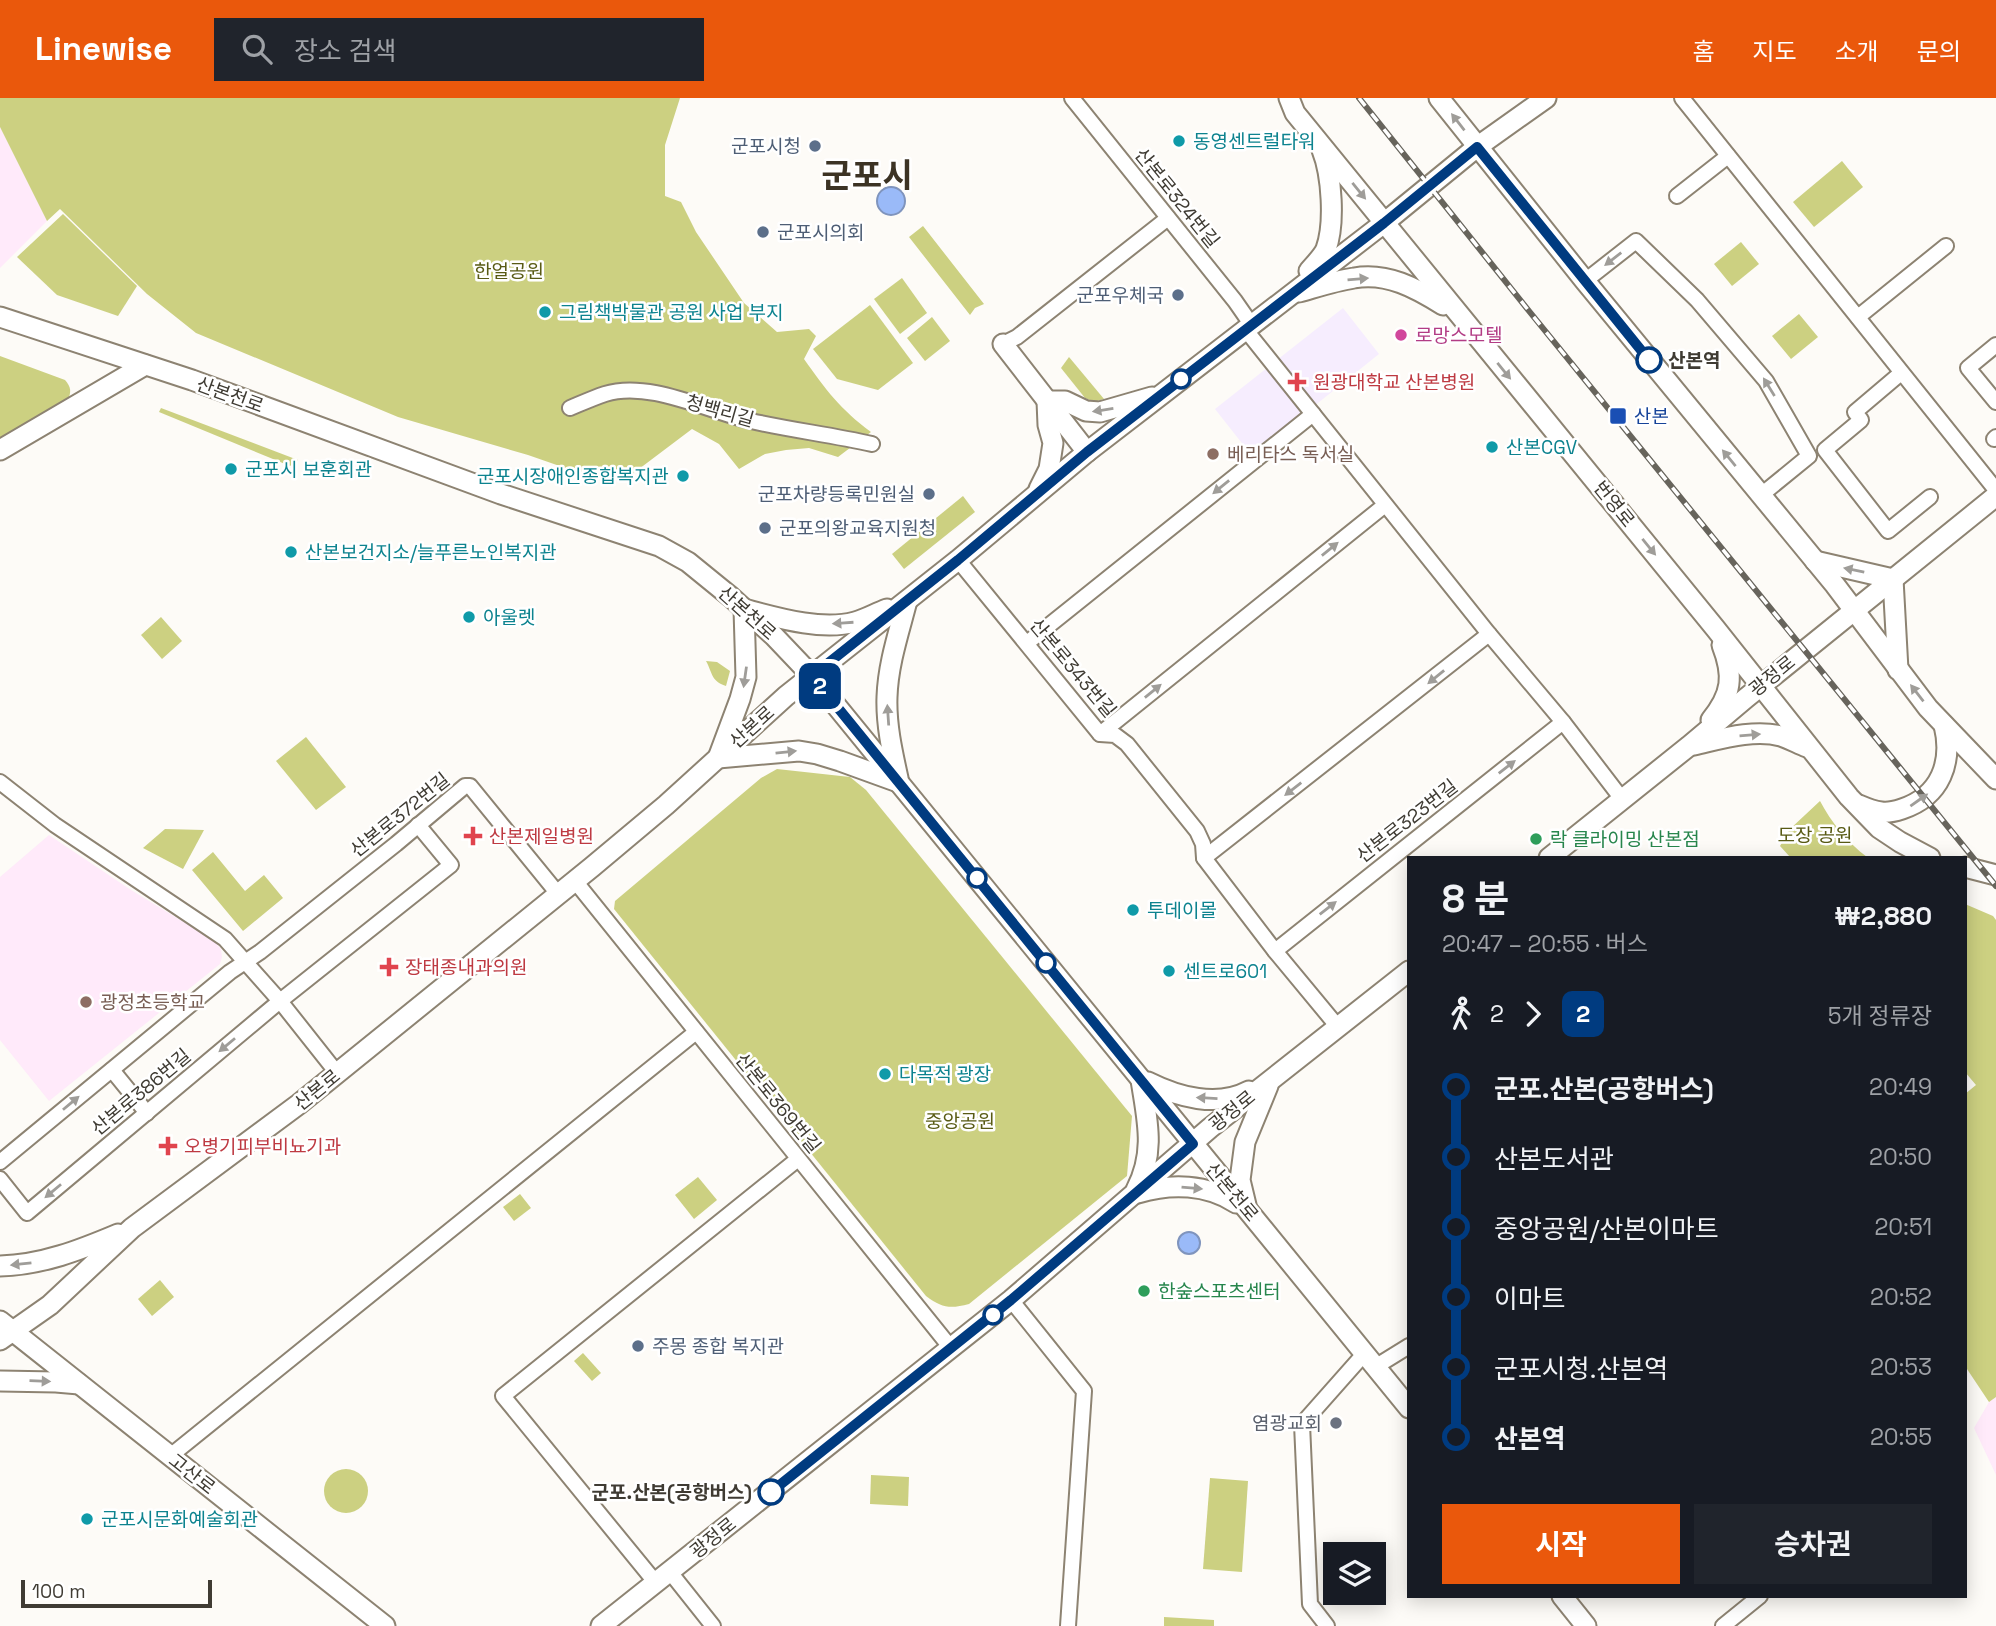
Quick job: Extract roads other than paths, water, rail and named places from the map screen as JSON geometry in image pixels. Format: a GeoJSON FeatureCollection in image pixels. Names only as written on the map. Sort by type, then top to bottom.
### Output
{"type":"FeatureCollection","features":[{"type":"Feature","properties":{"kind":"street","name":"산본로324번길"},"geometry":{"type":"LineString","coordinates":[[1072,98],[1236,301],[1248,327]]}},
{"type":"Feature","properties":{"kind":"street"},"geometry":{"type":"LineString","coordinates":[[1439,98],[1815,561],[1898,670],[1944,725],[1996,779]]}},
{"type":"Feature","properties":{"kind":"street"},"geometry":{"type":"LineString","coordinates":[[1682,98],[1996,490]]}},
{"type":"Feature","properties":{"kind":"street","name":"산본로"},"geometry":{"type":"LineString","coordinates":[[4,1331],[50,1305],[132,1228],[299,1104],[559,895],[666,805],[786,696],[958,560],[1087,452],[1384,223],[1538,99]]}},
{"type":"Feature","properties":{"kind":"street","name":"번영로"},"geometry":{"type":"LineString","coordinates":[[1293,103],[1317,140],[1855,804],[1879,828],[1926,856]]}},
{"type":"Feature","properties":{"kind":"street"},"geometry":{"type":"LineString","coordinates":[[1291,293],[1325,250],[1329,231],[1331,211],[1326,160],[1317,140]]}},
{"type":"Feature","properties":{"kind":"street"},"geometry":{"type":"LineString","coordinates":[[1677,196],[1728,156]]}},
{"type":"Feature","properties":{"kind":"street"},"geometry":{"type":"LineString","coordinates":[[1087,452],[1003,344],[1017,337],[1168,218]]}},
{"type":"Feature","properties":{"kind":"street"},"geometry":{"type":"LineString","coordinates":[[1585,281],[1636,241],[1697,300],[1766,381],[1809,456],[1760,496]]}},
{"type":"Feature","properties":{"kind":"street"},"geometry":{"type":"LineString","coordinates":[[1858,317],[1946,246]]}},
{"type":"Feature","properties":{"kind":"street"},"geometry":{"type":"LineString","coordinates":[[1291,293],[1356,277],[1389,279],[1417,288],[1459,315]]}},
{"type":"Feature","properties":{"kind":"street","name":"산본천로"},"geometry":{"type":"LineString","coordinates":[[0,317],[192,380],[501,494],[659,546],[688,562],[744,609],[812,676],[1407,1406]]}},
{"type":"Feature","properties":{"kind":"street"},"geometry":{"type":"LineString","coordinates":[[1248,327],[1385,505],[1563,722],[1622,799]]}},
{"type":"Feature","properties":{"kind":"street"},"geometry":{"type":"LineString","coordinates":[[1996,345],[1969,368],[1996,402]]}},
{"type":"Feature","properties":{"kind":"street"},"geometry":{"type":"LineString","coordinates":[[0,450],[145,365]]}},
{"type":"Feature","properties":{"kind":"street"},"geometry":{"type":"LineString","coordinates":[[1901,373],[1855,412],[1861,420],[1825,450],[1888,531],[1930,497]]}},
{"type":"Feature","properties":{"kind":"street","name":"청백리길"},"geometry":{"type":"LineString","coordinates":[[570,408],[607,393],[644,391],[673,397],[750,421],[872,444]]}},
{"type":"Feature","properties":{"kind":"street"},"geometry":{"type":"LineString","coordinates":[[1047,401],[1065,401],[1086,411],[1100,412],[1160,395]]}},
{"type":"Feature","properties":{"kind":"street"},"geometry":{"type":"LineString","coordinates":[[1036,495],[1049,469],[1053,443],[1048,425],[1047,401]]}},
{"type":"Feature","properties":{"kind":"street"},"geometry":{"type":"LineString","coordinates":[[1027,643],[1313,414]]}},
{"type":"Feature","properties":{"kind":"street","name":"광정로"},"geometry":{"type":"LineString","coordinates":[[1551,856],[1996,496]]}},
{"type":"Feature","properties":{"kind":"street"},"geometry":{"type":"LineString","coordinates":[[1100,734],[1385,505]]}},
{"type":"Feature","properties":{"kind":"street","name":"산본로343번길"},"geometry":{"type":"LineString","coordinates":[[958,560],[1100,734],[1115,736],[1127,744],[1197,831],[1203,845],[1204,858],[1275,951],[1338,1027]]}},
{"type":"Feature","properties":{"kind":"street"},"geometry":{"type":"LineString","coordinates":[[1815,561],[1893,579],[1898,670]]}},
{"type":"Feature","properties":{"kind":"street"},"geometry":{"type":"LineString","coordinates":[[899,782],[817,754],[799,751],[718,758],[746,677],[744,609],[803,623],[841,623],[855,622],[907,601]]}},
{"type":"Feature","properties":{"kind":"street"},"geometry":{"type":"LineString","coordinates":[[899,782],[890,738],[887,696],[894,648],[907,601]]}},
{"type":"Feature","properties":{"kind":"street"},"geometry":{"type":"LineString","coordinates":[[1689,747],[1720,709],[1730,689],[1729,663],[1715,628]]}},
{"type":"Feature","properties":{"kind":"street"},"geometry":{"type":"LineString","coordinates":[[1204,858],[1489,634]]}},
{"type":"Feature","properties":{"kind":"street","name":"산본로323번길"},"geometry":{"type":"LineString","coordinates":[[1275,951],[1563,722]]}},
{"type":"Feature","properties":{"kind":"street"},"geometry":{"type":"LineString","coordinates":[[1855,804],[1880,812],[1895,811],[1922,800],[1936,785],[1944,770],[1947,739],[1944,725]]}},
{"type":"Feature","properties":{"kind":"street"},"geometry":{"type":"LineString","coordinates":[[1689,747],[1758,734],[1781,736],[1809,748]]}},
{"type":"Feature","properties":{"kind":"street"},"geometry":{"type":"LineString","coordinates":[[0,782],[55,825],[225,939],[280,1001],[337,1073]]}},
{"type":"Feature","properties":{"kind":"street","name":"산본로372번길"},"geometry":{"type":"LineString","coordinates":[[245,963],[465,786],[470,786],[559,895]]}},
{"type":"Feature","properties":{"kind":"street","name":"산본로386번길"},"geometry":{"type":"LineString","coordinates":[[0,1179],[27,1213],[280,1001],[451,865],[418,825]]}},
{"type":"Feature","properties":{"kind":"street"},"geometry":{"type":"LineString","coordinates":[[1967,868],[1996,875]]}},
{"type":"Feature","properties":{"kind":"street","name":"산본로369번길"},"geometry":{"type":"LineString","coordinates":[[575,881],[951,1348]]}},
{"type":"Feature","properties":{"kind":"street","name":"산본로386번길"},"geometry":{"type":"LineString","coordinates":[[0,1162],[230,972],[245,963]]}},
{"type":"Feature","properties":{"kind":"street","name":"광정로"},"geometry":{"type":"LineString","coordinates":[[601,1626],[1011,1300],[1270,1080],[1407,973]]}},
{"type":"Feature","properties":{"kind":"street"},"geometry":{"type":"LineString","coordinates":[[169,1457],[696,1032]]}},
{"type":"Feature","properties":{"kind":"street"},"geometry":{"type":"LineString","coordinates":[[112,1070],[147,1112]]}},
{"type":"Feature","properties":{"kind":"street"},"geometry":{"type":"LineString","coordinates":[[1140,1079],[1170,1093],[1206,1100],[1237,1097],[1270,1080]]}},
{"type":"Feature","properties":{"kind":"street"},"geometry":{"type":"LineString","coordinates":[[1133,1194],[1145,1173],[1149,1140],[1140,1079]]}},
{"type":"Feature","properties":{"kind":"street"},"geometry":{"type":"LineString","coordinates":[[1247,1209],[1240,1180],[1245,1142],[1270,1080]]}},
{"type":"Feature","properties":{"kind":"street"},"geometry":{"type":"LineString","coordinates":[[713,1626],[663,1578],[503,1396],[798,1159]]}},
{"type":"Feature","properties":{"kind":"street"},"geometry":{"type":"LineString","coordinates":[[1133,1194],[1154,1188],[1201,1188],[1224,1195],[1247,1209]]}},
{"type":"Feature","properties":{"kind":"street"},"geometry":{"type":"LineString","coordinates":[[0,1266],[33,1263],[76,1252],[132,1228]]}},
{"type":"Feature","properties":{"kind":"street"},"geometry":{"type":"LineString","coordinates":[[1011,1300],[1084,1391],[1068,1626]]}},
{"type":"Feature","properties":{"kind":"street","name":"고산로"},"geometry":{"type":"LineString","coordinates":[[4,1331],[80,1384],[385,1626]]}},
{"type":"Feature","properties":{"kind":"street"},"geometry":{"type":"LineString","coordinates":[[1327,1626],[1310,1604],[1302,1424],[1370,1360],[1407,1347]]}},
{"type":"Feature","properties":{"kind":"street"},"geometry":{"type":"LineString","coordinates":[[0,1381],[80,1384]]}},
{"type":"Feature","properties":{"kind":"street"},"geometry":{"type":"LineString","coordinates":[[1564,1598],[1586,1626]]}},
{"type":"Feature","properties":{"kind":"street"},"geometry":{"type":"LineString","coordinates":[[1723,1626],[1758,1598]]}},
{"type":"Feature","properties":{"kind":"water"},"geometry":{"type":"Polygon","coordinates":[[[891,187],[901,191],[905,201],[901,211],[891,215],[881,211],[877,201],[881,191],[891,187]]]}},
{"type":"Feature","properties":{"kind":"water"},"geometry":{"type":"Polygon","coordinates":[[[1189,1232],[1197,1235],[1200,1243],[1197,1251],[1189,1254],[1181,1251],[1178,1243],[1181,1235],[1189,1232]]]}},
{"type":"Feature","properties":{"kind":"railway"},"geometry":{"type":"LineString","coordinates":[[1359,98],[1996,886]]}},
{"type":"Feature","properties":{"kind":"place","name":"동영센트럴타워"},"geometry":{"type":"Point","coordinates":[1179,141]}},
{"type":"Feature","properties":{"kind":"place","name":"군포시청"},"geometry":{"type":"Point","coordinates":[815,146]}},
{"type":"Feature","properties":{"kind":"place","name":"군포시의회"},"geometry":{"type":"Point","coordinates":[763,232]}},
{"type":"Feature","properties":{"kind":"place","name":"군포우체국"},"geometry":{"type":"Point","coordinates":[1178,295]}},
{"type":"Feature","properties":{"kind":"place","name":"그림책박물관 공원 사업 부지"},"geometry":{"type":"Point","coordinates":[545,312]}},
{"type":"Feature","properties":{"kind":"place","name":"로망스모텔"},"geometry":{"type":"Point","coordinates":[1401,335]}},
{"type":"Feature","properties":{"kind":"place","name":"산본역"},"geometry":{"type":"Point","coordinates":[1649,360]}},
{"type":"Feature","properties":{"kind":"place","name":"원광대학교 산본병원"},"geometry":{"type":"Point","coordinates":[1297,382]}},
{"type":"Feature","properties":{"kind":"place","name":"산본"},"geometry":{"type":"Point","coordinates":[1618,416]}},
{"type":"Feature","properties":{"kind":"place","name":"산본CGV"},"geometry":{"type":"Point","coordinates":[1492,447]}},
{"type":"Feature","properties":{"kind":"place","name":"베리타스 독서실"},"geometry":{"type":"Point","coordinates":[1213,454]}},
{"type":"Feature","properties":{"kind":"place","name":"군포시 보훈회관"},"geometry":{"type":"Point","coordinates":[231,469]}},
{"type":"Feature","properties":{"kind":"place","name":"군포시장애인종합복지관"},"geometry":{"type":"Point","coordinates":[683,476]}},
{"type":"Feature","properties":{"kind":"place","name":"군포차량등록민원실"},"geometry":{"type":"Point","coordinates":[929,494]}},
{"type":"Feature","properties":{"kind":"place","name":"군포의왕교육지원청"},"geometry":{"type":"Point","coordinates":[765,528]}},
{"type":"Feature","properties":{"kind":"place","name":"산본보건지소/늘푸른노인복지관"},"geometry":{"type":"Point","coordinates":[291,552]}},
{"type":"Feature","properties":{"kind":"place","name":"아울렛"},"geometry":{"type":"Point","coordinates":[469,617]}},
{"type":"Feature","properties":{"kind":"place","name":"산본제일병원"},"geometry":{"type":"Point","coordinates":[473,836]}},
{"type":"Feature","properties":{"kind":"place","name":"락 클라이밍 산본점"},"geometry":{"type":"Point","coordinates":[1536,839]}},
{"type":"Feature","properties":{"kind":"place","name":"투데이몰"},"geometry":{"type":"Point","coordinates":[1133,910]}},
{"type":"Feature","properties":{"kind":"place","name":"장태종내과의원"},"geometry":{"type":"Point","coordinates":[389,967]}},
{"type":"Feature","properties":{"kind":"place","name":"센트로601"},"geometry":{"type":"Point","coordinates":[1169,971]}},
{"type":"Feature","properties":{"kind":"place","name":"광정초등학교"},"geometry":{"type":"Point","coordinates":[86,1002]}},
{"type":"Feature","properties":{"kind":"place","name":"다목적 광장"},"geometry":{"type":"Point","coordinates":[885,1074]}},
{"type":"Feature","properties":{"kind":"place","name":"오병기피부비뇨기과"},"geometry":{"type":"Point","coordinates":[168,1146]}},
{"type":"Feature","properties":{"kind":"place","name":"한숲스포츠센터"},"geometry":{"type":"Point","coordinates":[1144,1291]}},
{"type":"Feature","properties":{"kind":"place","name":"주몽 종합 복지관"},"geometry":{"type":"Point","coordinates":[638,1346]}},
{"type":"Feature","properties":{"kind":"place","name":"염광교회"},"geometry":{"type":"Point","coordinates":[1336,1423]}},
{"type":"Feature","properties":{"kind":"place","name":"군포.산본(공항버스)"},"geometry":{"type":"Point","coordinates":[771,1492]}},
{"type":"Feature","properties":{"kind":"place","name":"군포시문화예술회관"},"geometry":{"type":"Point","coordinates":[87,1519]}},
{"type":"Feature","properties":{"kind":"district","name":"군포시"},"geometry":{"type":"Point","coordinates":[867,176]}},
{"type":"Feature","properties":{"kind":"park label","name":"한얼공원"},"geometry":{"type":"Point","coordinates":[509,271]}},
{"type":"Feature","properties":{"kind":"park label","name":"도장 공원"},"geometry":{"type":"Point","coordinates":[1815,835]}},
{"type":"Feature","properties":{"kind":"park label","name":"중앙공원"},"geometry":{"type":"Point","coordinates":[960,1121]}}]}
